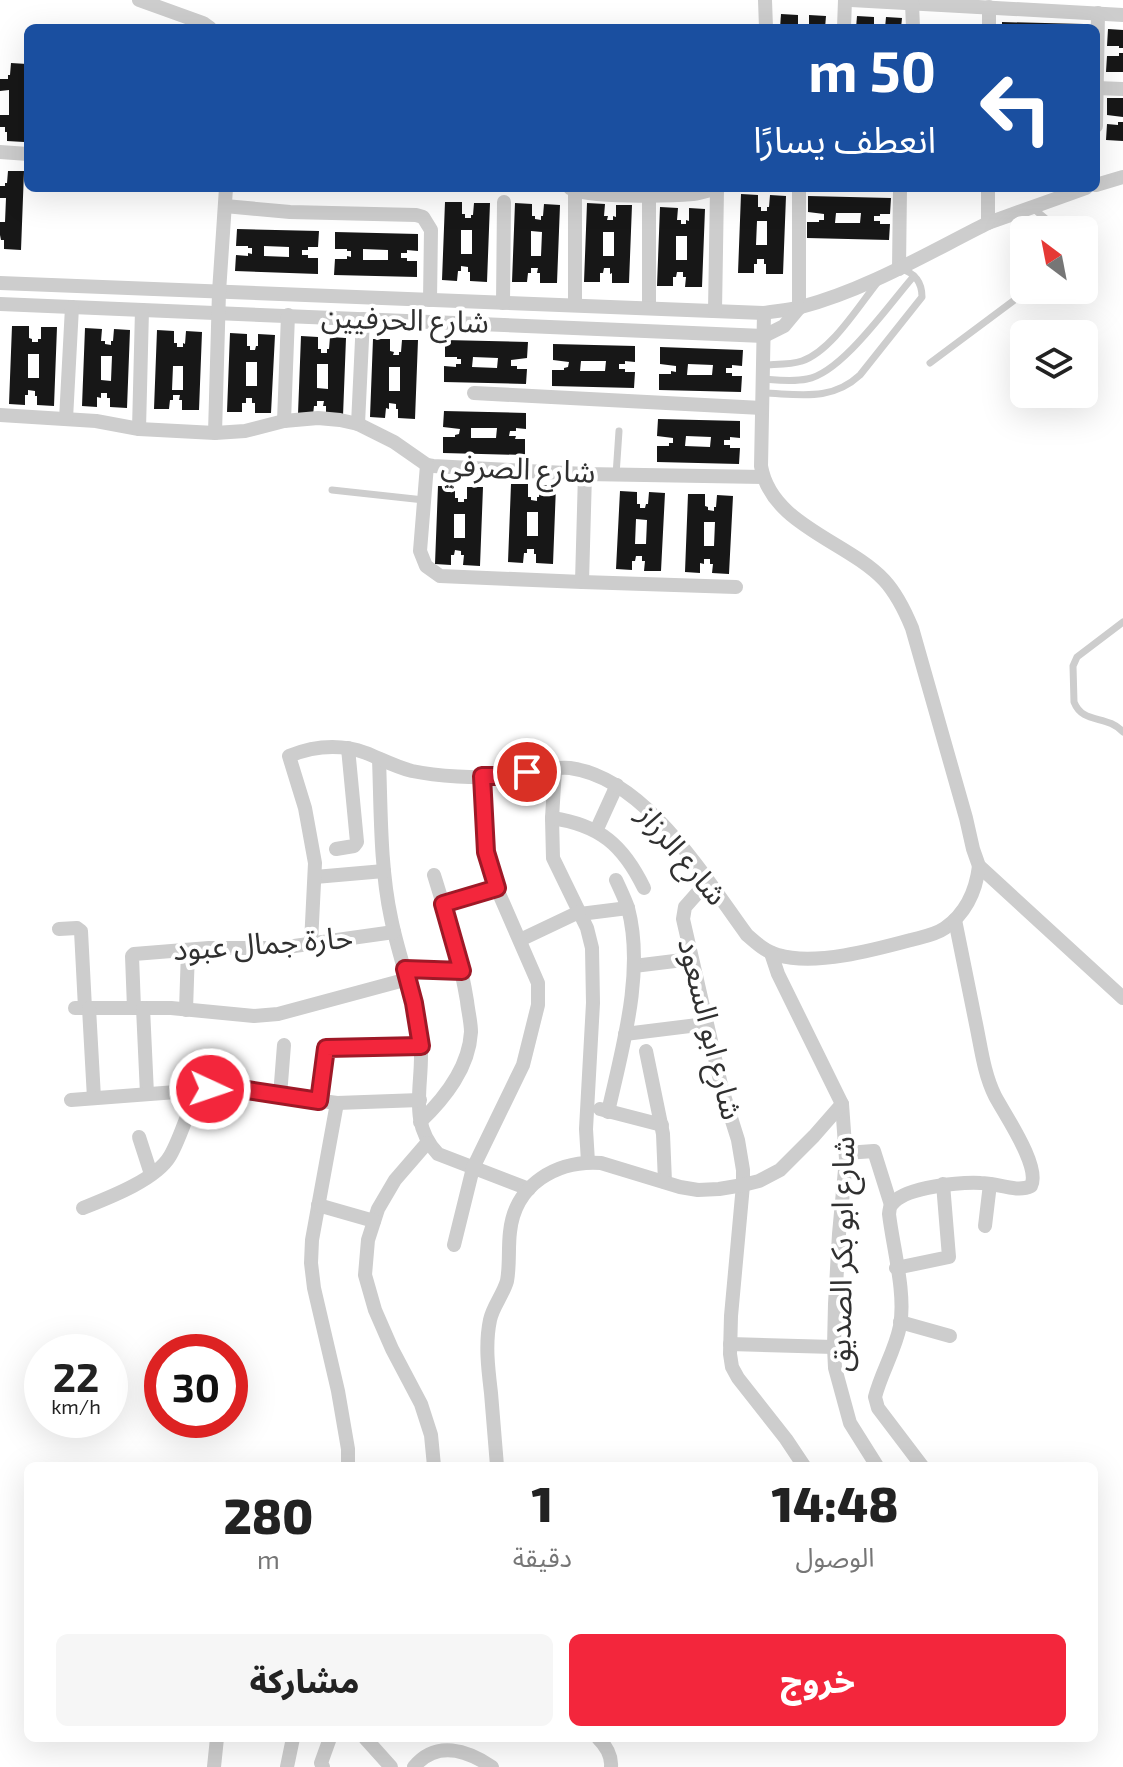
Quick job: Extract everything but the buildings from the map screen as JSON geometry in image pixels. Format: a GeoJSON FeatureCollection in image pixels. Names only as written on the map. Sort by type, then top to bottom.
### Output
{"type":"FeatureCollection","features":[{"type":"Feature","properties":{"kind":"street"},"geometry":{"type":"LineString","coordinates":[[139,0],[204,24]]}},
{"type":"Feature","properties":{"kind":"street"},"geometry":{"type":"LineString","coordinates":[[765,0],[766,24]]}},
{"type":"Feature","properties":{"kind":"street"},"geometry":{"type":"LineString","coordinates":[[844,24],[845,0]]}},
{"type":"Feature","properties":{"kind":"street"},"geometry":{"type":"LineString","coordinates":[[851,0],[1123,15]]}},
{"type":"Feature","properties":{"kind":"street"},"geometry":{"type":"LineString","coordinates":[[912,3],[913,24]]}},
{"type":"Feature","properties":{"kind":"street"},"geometry":{"type":"LineString","coordinates":[[989,7],[989,24]]}},
{"type":"Feature","properties":{"kind":"street"},"geometry":{"type":"LineString","coordinates":[[1098,13],[1098,24]]}},
{"type":"Feature","properties":{"kind":"street"},"geometry":{"type":"LineString","coordinates":[[1100,88],[1123,89]]}},
{"type":"Feature","properties":{"kind":"street"},"geometry":{"type":"LineString","coordinates":[[0,152],[24,154]]}},
{"type":"Feature","properties":{"kind":"street"},"geometry":{"type":"LineString","coordinates":[[1100,184],[1123,177]]}},
{"type":"Feature","properties":{"kind":"street"},"geometry":{"type":"LineString","coordinates":[[215,433],[226,192]]}},
{"type":"Feature","properties":{"kind":"street"},"geometry":{"type":"LineString","coordinates":[[573,192],[575,305]]}},
{"type":"Feature","properties":{"kind":"street"},"geometry":{"type":"LineString","coordinates":[[598,192],[649,196],[702,192]]}},
{"type":"Feature","properties":{"kind":"street"},"geometry":{"type":"LineString","coordinates":[[715,311],[717,192]]}},
{"type":"Feature","properties":{"kind":"street"},"geometry":{"type":"LineString","coordinates":[[799,192],[799,308]]}},
{"type":"Feature","properties":{"kind":"street"},"geometry":{"type":"LineString","coordinates":[[899,269],[900,192]]}},
{"type":"Feature","properties":{"kind":"street"},"geometry":{"type":"LineString","coordinates":[[988,192],[988,223]]}},
{"type":"Feature","properties":{"kind":"street","name":"شارع الحرفيين"},"geometry":{"type":"LineString","coordinates":[[0,283],[764,313],[799,308],[835,296],[899,269],[988,223],[1075,192]]}},
{"type":"Feature","properties":{"kind":"street"},"geometry":{"type":"LineString","coordinates":[[649,196],[649,308]]}},
{"type":"Feature","properties":{"kind":"street"},"geometry":{"type":"LineString","coordinates":[[503,303],[504,202]]}},
{"type":"Feature","properties":{"kind":"street"},"geometry":{"type":"LineString","coordinates":[[225,206],[423,217],[431,230],[430,300]]}},
{"type":"Feature","properties":{"kind":"street","name":"شارع الحرفيين"},"geometry":{"type":"LineString","coordinates":[[0,304],[764,336],[784,326],[799,308]]}},
{"type":"Feature","properties":{"kind":"street"},"geometry":{"type":"LineString","coordinates":[[66,419],[72,307]]}},
{"type":"Feature","properties":{"kind":"street"},"geometry":{"type":"LineString","coordinates":[[139,429],[142,310]]}},
{"type":"Feature","properties":{"kind":"street"},"geometry":{"type":"LineString","coordinates":[[764,313],[763,477],[775,500],[802,523],[883,579],[905,611],[979,866],[973,895],[955,920],[937,933],[854,954],[821,958],[786,957],[771,953]]}},
{"type":"Feature","properties":{"kind":"street"},"geometry":{"type":"LineString","coordinates":[[284,421],[288,315]]}},
{"type":"Feature","properties":{"kind":"street"},"geometry":{"type":"LineString","coordinates":[[358,424],[363,319]]}},
{"type":"Feature","properties":{"kind":"street"},"geometry":{"type":"LineString","coordinates":[[474,393],[763,386]]}},
{"type":"Feature","properties":{"kind":"street","name":"شارع الصرفي"},"geometry":{"type":"LineString","coordinates":[[0,415],[215,433],[318,418],[358,424],[394,442],[427,465],[585,474],[763,477]]}},
{"type":"Feature","properties":{"kind":"street"},"geometry":{"type":"LineString","coordinates":[[427,465],[420,551],[426,566],[440,576],[736,587]]}},
{"type":"Feature","properties":{"kind":"street"},"geometry":{"type":"LineString","coordinates":[[582,582],[585,474]]}},
{"type":"Feature","properties":{"kind":"street","name":"شارع الرزاز"},"geometry":{"type":"LineString","coordinates":[[315,877],[305,808],[289,756],[328,746],[348,748],[411,771],[482,776],[568,768],[617,785],[644,806],[681,845],[747,935],[771,953]]}},
{"type":"Feature","properties":{"kind":"street"},"geometry":{"type":"LineString","coordinates":[[336,849],[354,846],[357,842],[348,748]]}},
{"type":"Feature","properties":{"kind":"street"},"geometry":{"type":"LineString","coordinates":[[379,759],[386,893],[407,974],[421,1046],[418,1116],[427,1143],[438,1154],[529,1189]]}},
{"type":"Feature","properties":{"kind":"street"},"geometry":{"type":"LineString","coordinates":[[555,769],[553,858],[590,937],[592,958],[588,1162]]}},
{"type":"Feature","properties":{"kind":"street"},"geometry":{"type":"LineString","coordinates":[[454,1245],[473,1168],[523,1065],[538,1005],[538,983],[497,888],[486,852],[482,776]]}},
{"type":"Feature","properties":{"kind":"street"},"geometry":{"type":"LineString","coordinates":[[596,831],[617,785]]}},
{"type":"Feature","properties":{"kind":"street"},"geometry":{"type":"LineString","coordinates":[[552,818],[568,820],[596,831],[617,846],[633,865],[644,888]]}},
{"type":"Feature","properties":{"kind":"street"},"geometry":{"type":"LineString","coordinates":[[979,866],[1123,998]]}},
{"type":"Feature","properties":{"kind":"street"},"geometry":{"type":"LineString","coordinates":[[311,943],[315,877],[384,871]]}},
{"type":"Feature","properties":{"kind":"street"},"geometry":{"type":"LineString","coordinates":[[420,1122],[446,1095],[460,1072],[471,1031],[462,971],[434,875]]}},
{"type":"Feature","properties":{"kind":"street"},"geometry":{"type":"LineString","coordinates":[[608,1112],[625,1034],[634,966],[628,908],[616,880]]}},
{"type":"Feature","properties":{"kind":"street","name":"شارع ابو السعود"},"geometry":{"type":"LineString","coordinates":[[708,881],[685,907],[683,914],[706,1024],[738,1140],[743,1185],[734,1269],[730,1344],[732,1367],[801,1462]]}},
{"type":"Feature","properties":{"kind":"street"},"geometry":{"type":"LineString","coordinates":[[443,904],[497,888]]}},
{"type":"Feature","properties":{"kind":"street"},"geometry":{"type":"LineString","coordinates":[[520,940],[580,913],[628,908]]}},
{"type":"Feature","properties":{"kind":"street"},"geometry":{"type":"LineString","coordinates":[[891,1205],[908,1194],[943,1184],[990,1184],[1024,1189],[1031,1186],[1035,1178],[1016,1132],[994,1093],[984,1064],[955,920]]}},
{"type":"Feature","properties":{"kind":"street"},"geometry":{"type":"LineString","coordinates":[[59,929],[77,928],[81,931],[83,1008],[94,1098]]}},
{"type":"Feature","properties":{"kind":"street","name":"حارة جمال عبود"},"geometry":{"type":"LineString","coordinates":[[139,1008],[132,954],[209,948],[280,948],[394,932]]}},
{"type":"Feature","properties":{"kind":"street"},"geometry":{"type":"LineString","coordinates":[[186,1010],[188,950]]}},
{"type":"Feature","properties":{"kind":"street","name":"شارع ابو بكر الصديق"},"geometry":{"type":"LineString","coordinates":[[771,953],[842,1104],[846,1172],[839,1234],[835,1368],[850,1423],[874,1462]]}},
{"type":"Feature","properties":{"kind":"street"},"geometry":{"type":"LineString","coordinates":[[634,966],[691,959]]}},
{"type":"Feature","properties":{"kind":"street"},"geometry":{"type":"LineString","coordinates":[[83,1008],[186,1010],[254,1016],[278,1014],[407,974],[462,971]]}},
{"type":"Feature","properties":{"kind":"street"},"geometry":{"type":"LineString","coordinates":[[139,1008],[147,1094]]}},
{"type":"Feature","properties":{"kind":"street"},"geometry":{"type":"LineString","coordinates":[[625,1034],[706,1024]]}},
{"type":"Feature","properties":{"kind":"street"},"geometry":{"type":"LineString","coordinates":[[280,1096],[284,1045]]}},
{"type":"Feature","properties":{"kind":"street"},"geometry":{"type":"LineString","coordinates":[[319,1101],[326,1048],[421,1046]]}},
{"type":"Feature","properties":{"kind":"street"},"geometry":{"type":"LineString","coordinates":[[646,1051],[662,1125],[665,1182]]}},
{"type":"Feature","properties":{"kind":"street"},"geometry":{"type":"LineString","coordinates":[[71,1100],[229,1088],[337,1103],[420,1100]]}},
{"type":"Feature","properties":{"kind":"street"},"geometry":{"type":"LineString","coordinates":[[83,1208],[121,1192],[151,1174],[170,1157],[197,1090]]}},
{"type":"Feature","properties":{"kind":"street"},"geometry":{"type":"LineString","coordinates":[[337,1103],[312,1240],[311,1263],[338,1391],[348,1462]]}},
{"type":"Feature","properties":{"kind":"street"},"geometry":{"type":"LineString","coordinates":[[497,1462],[486,1346],[490,1316],[506,1284],[512,1220],[529,1189],[555,1169],[588,1162],[698,1190],[759,1181],[780,1170],[842,1104]]}},
{"type":"Feature","properties":{"kind":"street"},"geometry":{"type":"LineString","coordinates":[[587,1106],[662,1125]]}},
{"type":"Feature","properties":{"kind":"street"},"geometry":{"type":"LineString","coordinates":[[139,1137],[151,1174]]}},
{"type":"Feature","properties":{"kind":"street"},"geometry":{"type":"LineString","coordinates":[[427,1143],[395,1180],[378,1209],[368,1240],[365,1275],[375,1310],[421,1404],[431,1435],[434,1462]]}},
{"type":"Feature","properties":{"kind":"street"},"geometry":{"type":"LineString","coordinates":[[846,1153],[874,1151],[891,1205],[889,1214],[901,1304],[900,1322],[875,1397],[878,1408],[919,1462]]}},
{"type":"Feature","properties":{"kind":"street"},"geometry":{"type":"LineString","coordinates":[[896,1268],[949,1257],[943,1184]]}},
{"type":"Feature","properties":{"kind":"street"},"geometry":{"type":"LineString","coordinates":[[985,1226],[990,1184]]}},
{"type":"Feature","properties":{"kind":"street"},"geometry":{"type":"LineString","coordinates":[[318,1205],[374,1221]]}},
{"type":"Feature","properties":{"kind":"street"},"geometry":{"type":"LineString","coordinates":[[900,1322],[950,1336]]}},
{"type":"Feature","properties":{"kind":"street"},"geometry":{"type":"LineString","coordinates":[[730,1344],[834,1347]]}},
{"type":"Feature","properties":{"kind":"street"},"geometry":{"type":"LineString","coordinates":[[214,1767],[217,1742]]}},
{"type":"Feature","properties":{"kind":"street"},"geometry":{"type":"LineString","coordinates":[[287,1767],[292,1742]]}},
{"type":"Feature","properties":{"kind":"street"},"geometry":{"type":"LineString","coordinates":[[323,1767],[321,1763],[329,1742]]}},
{"type":"Feature","properties":{"kind":"street"},"geometry":{"type":"LineString","coordinates":[[369,1742],[391,1767]]}},
{"type":"Feature","properties":{"kind":"street"},"geometry":{"type":"LineString","coordinates":[[433,1742],[440,1750]]}},
{"type":"Feature","properties":{"kind":"street"},"geometry":{"type":"LineString","coordinates":[[601,1742],[607,1749],[611,1767]]}},
{"type":"Feature","properties":{"kind":"street"},"geometry":{"type":"LineString","coordinates":[[414,1767],[429,1754],[464,1744],[492,1767]]}},
{"type":"Feature","properties":{"kind":"lane"},"geometry":{"type":"LineString","coordinates":[[1032,207],[1042,216]]}},
{"type":"Feature","properties":{"kind":"lane"},"geometry":{"type":"LineString","coordinates":[[763,386],[824,394],[850,384],[922,297],[922,289],[914,276],[899,269]]}},
{"type":"Feature","properties":{"kind":"lane"},"geometry":{"type":"LineString","coordinates":[[763,386],[833,338],[883,275]]}},
{"type":"Feature","properties":{"kind":"lane"},"geometry":{"type":"LineString","coordinates":[[763,386],[818,376],[841,361],[914,276]]}},
{"type":"Feature","properties":{"kind":"lane"},"geometry":{"type":"LineString","coordinates":[[930,363],[1010,303]]}},
{"type":"Feature","properties":{"kind":"lane"},"geometry":{"type":"LineString","coordinates":[[616,475],[619,431]]}},
{"type":"Feature","properties":{"kind":"lane"},"geometry":{"type":"LineString","coordinates":[[332,490],[424,500]]}},
{"type":"Feature","properties":{"kind":"lane"},"geometry":{"type":"LineString","coordinates":[[1123,622],[1079,654],[1073,666],[1076,708],[1084,716],[1112,722],[1123,732]]}},
{"type":"Feature","properties":{"kind":"route"},"geometry":{"type":"LineString","coordinates":[[210,1089],[229,1088],[319,1101],[326,1048],[421,1046],[405,969],[462,971],[443,904],[497,888],[486,852],[482,776],[527,772]]}}]}
